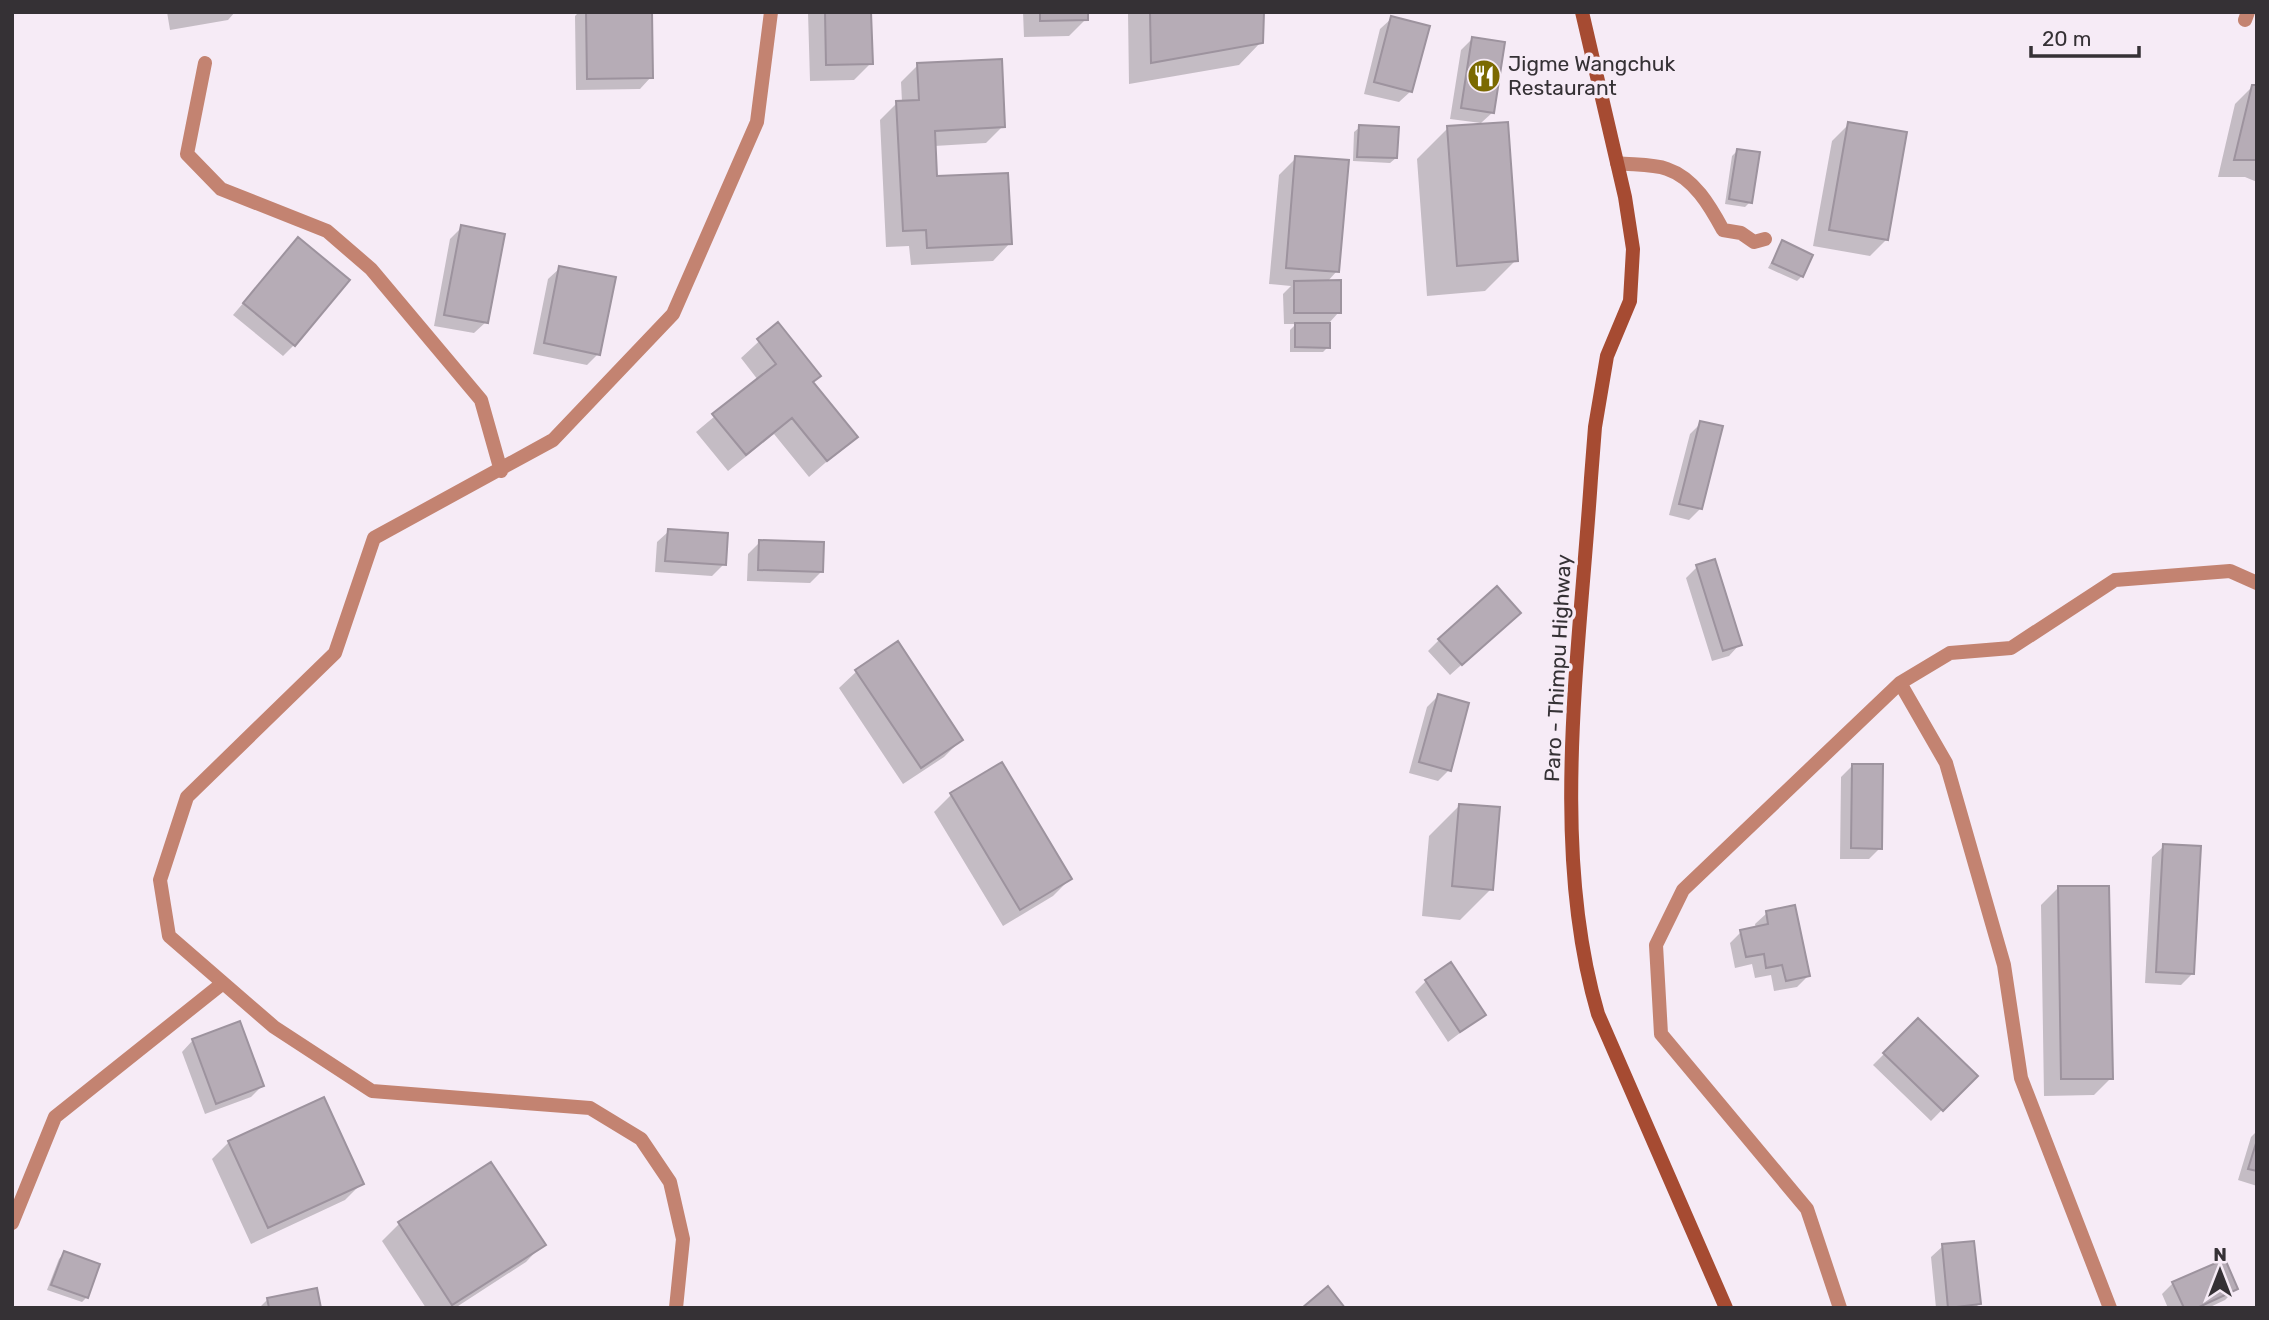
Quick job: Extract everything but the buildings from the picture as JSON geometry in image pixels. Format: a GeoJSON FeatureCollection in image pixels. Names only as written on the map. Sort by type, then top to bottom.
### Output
{"type":"FeatureCollection","features":[{"type":"Feature","properties":{"kind":"street"},"geometry":{"type":"LineString","coordinates":[[676,1308],[683,1239],[670,1182],[641,1139],[590,1108],[372,1091],[274,1027],[169,936],[160,880],[187,797],[335,653],[374,538],[501,471],[553,440],[673,314],[757,122],[771,12]]}},
{"type":"Feature","properties":{"kind":"street","name":"Paro - Thimpu Highway"},"geometry":{"type":"LineString","coordinates":[[1582,12],[1617,163],[1633,249],[1630,301],[1607,356],[1592,465],[1577,667],[1572,798],[1578,913],[1585,970],[1598,1014],[1726,1308]]}},
{"type":"Feature","properties":{"kind":"street"},"geometry":{"type":"LineString","coordinates":[[205,63],[187,153],[221,189],[327,231],[371,269],[481,400],[501,471]]}},
{"type":"Feature","properties":{"kind":"street"},"geometry":{"type":"LineString","coordinates":[[1617,163],[1667,169],[1688,181],[1705,200],[1723,230],[1741,233],[1754,242],[1765,239]]}},
{"type":"Feature","properties":{"kind":"street"},"geometry":{"type":"LineString","coordinates":[[1840,1308],[1807,1209],[1661,1034],[1656,945],[1683,890],[1900,683],[1950,653],[2011,648],[2115,580],[2231,571],[2257,583]]}},
{"type":"Feature","properties":{"kind":"street"},"geometry":{"type":"LineString","coordinates":[[1900,683],[1946,762],[2004,965],[2021,1078],[2110,1308]]}},
{"type":"Feature","properties":{"kind":"street"},"geometry":{"type":"LineString","coordinates":[[12,1223],[55,1117],[222,983]]}},
{"type":"Feature","properties":{"kind":"place","name":"Jigme Wangchuk Restaurant"},"geometry":{"type":"Point","coordinates":[1484,76]}}]}
